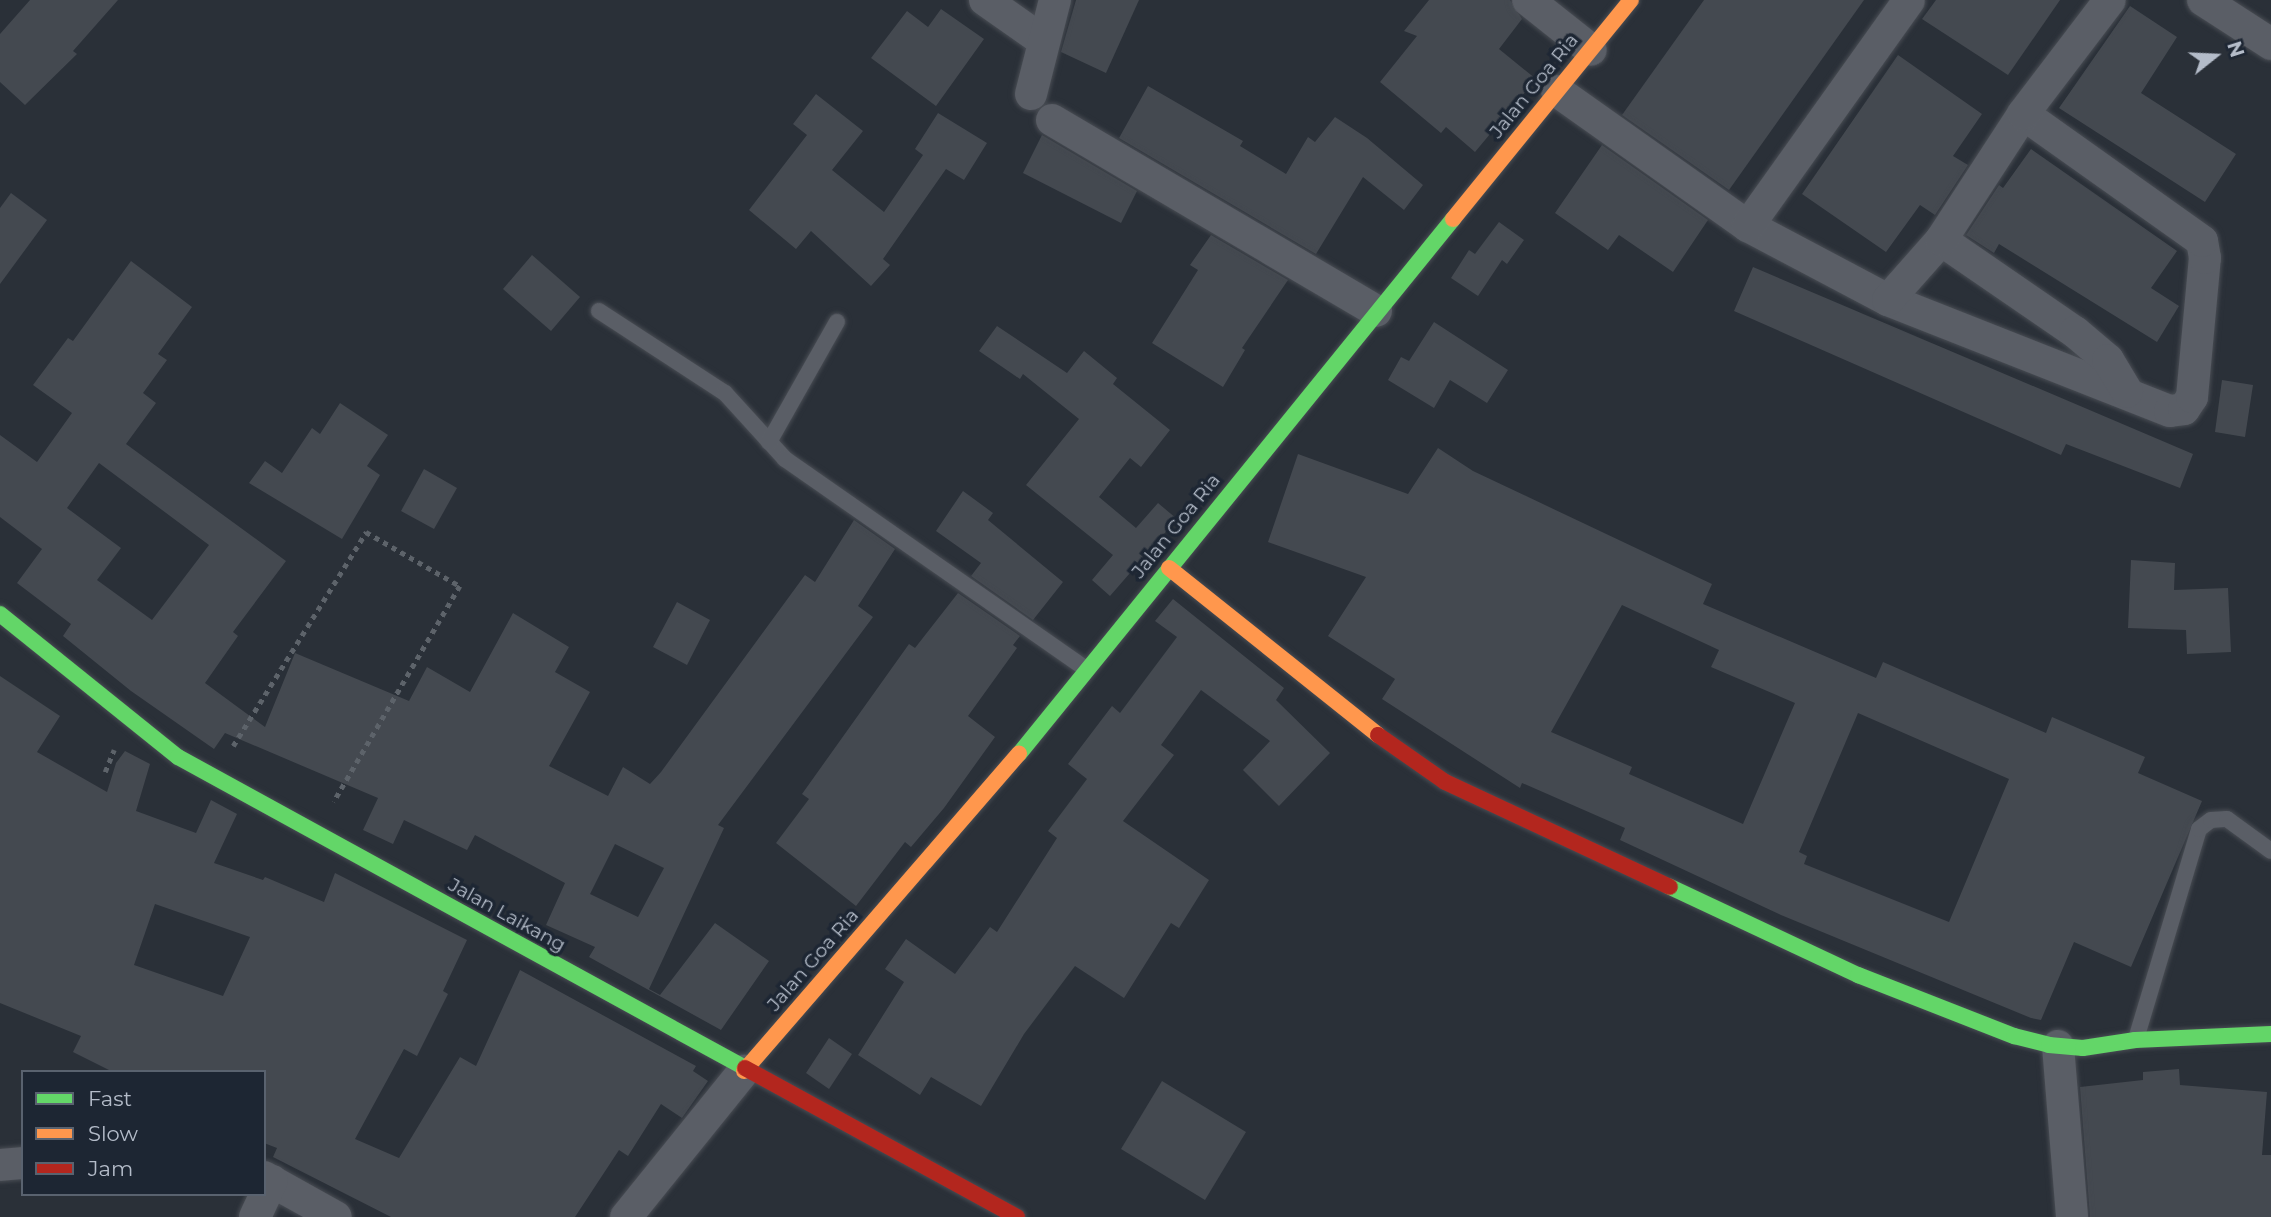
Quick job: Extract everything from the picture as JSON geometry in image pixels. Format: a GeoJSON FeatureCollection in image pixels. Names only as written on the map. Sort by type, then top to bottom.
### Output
{"type":"FeatureCollection","features":[{"type":"Feature","properties":{"kind":"main road","name":"Jalan Goa Ria"},"geometry":{"type":"LineString","coordinates":[[744,1071],[1087,670],[1631,0]]}},
{"type":"Feature","properties":{"kind":"main road"},"geometry":{"type":"LineString","coordinates":[[1169,568],[1393,747],[1479,801],[1858,975],[2014,1036],[2058,1046],[2082,1048],[2135,1040],[2271,1034]]}},
{"type":"Feature","properties":{"kind":"main road","name":"Jalan Laikang"},"geometry":{"type":"LineString","coordinates":[[0,614],[127,720],[214,777],[744,1071],[1017,1217]]}},
{"type":"Feature","properties":{"kind":"street"},"geometry":{"type":"LineString","coordinates":[[985,0],[1042,40]]}},
{"type":"Feature","properties":{"kind":"street"},"geometry":{"type":"LineString","coordinates":[[1031,94],[1042,40],[1055,0]]}},
{"type":"Feature","properties":{"kind":"street"},"geometry":{"type":"LineString","coordinates":[[1528,0],[1591,50]]}},
{"type":"Feature","properties":{"kind":"street"},"geometry":{"type":"LineString","coordinates":[[1748,226],[1909,0]]}},
{"type":"Feature","properties":{"kind":"street"},"geometry":{"type":"LineString","coordinates":[[1888,300],[1941,240],[2023,114],[2110,0]]}},
{"type":"Feature","properties":{"kind":"street"},"geometry":{"type":"LineString","coordinates":[[2203,0],[2271,44]]}},
{"type":"Feature","properties":{"kind":"street"},"geometry":{"type":"LineString","coordinates":[[1557,91],[1748,226],[1888,300],[2170,411],[2184,409],[2192,397],[2205,258],[2202,241],[2023,114]]}},
{"type":"Feature","properties":{"kind":"street"},"geometry":{"type":"LineString","coordinates":[[1052,120],[1376,311]]}},
{"type":"Feature","properties":{"kind":"street"},"geometry":{"type":"LineString","coordinates":[[1941,240],[2074,332],[2108,360],[2127,392]]}},
{"type":"Feature","properties":{"kind":"street"},"geometry":{"type":"LineString","coordinates":[[2058,1046],[2072,1217]]}},
{"type":"Feature","properties":{"kind":"street"},"geometry":{"type":"LineString","coordinates":[[626,1217],[744,1071]]}},
{"type":"Feature","properties":{"kind":"street"},"geometry":{"type":"LineString","coordinates":[[0,1166],[21,1163]]}},
{"type":"Feature","properties":{"kind":"street"},"geometry":{"type":"LineString","coordinates":[[268,1179],[336,1217]]}},
{"type":"Feature","properties":{"kind":"street"},"geometry":{"type":"LineString","coordinates":[[254,1217],[262,1196]]}},
{"type":"Feature","properties":{"kind":"lane"},"geometry":{"type":"LineString","coordinates":[[599,311],[725,393],[785,459],[1087,670]]}},
{"type":"Feature","properties":{"kind":"lane"},"geometry":{"type":"LineString","coordinates":[[769,442],[837,322]]}},
{"type":"Feature","properties":{"kind":"lane"},"geometry":{"type":"LineString","coordinates":[[2135,1040],[2199,829],[2211,820],[2227,818],[2271,851]]}},
{"type":"Feature","properties":{"kind":"path"},"geometry":{"type":"LineString","coordinates":[[214,777],[366,532],[460,586],[316,832]]}},
{"type":"Feature","properties":{"kind":"building"},"geometry":{"type":"Polygon","coordinates":[[[30,0],[118,0],[73,51],[77,54],[25,105],[0,82],[0,34],[30,0]]]}},
{"type":"Feature","properties":{"kind":"building"},"geometry":{"type":"Polygon","coordinates":[[[1076,0],[1139,0],[1106,73],[1061,52],[1076,0]]]}},
{"type":"Feature","properties":{"kind":"building"},"geometry":{"type":"Polygon","coordinates":[[[1429,0],[1510,0],[1522,19],[1499,49],[1536,79],[1475,152],[1446,127],[1441,133],[1380,82],[1417,36],[1404,31],[1429,0]]]}},
{"type":"Feature","properties":{"kind":"building"},"geometry":{"type":"Polygon","coordinates":[[[1704,0],[1864,0],[1729,190],[1622,115],[1704,0]]]}},
{"type":"Feature","properties":{"kind":"building"},"geometry":{"type":"Polygon","coordinates":[[[1936,0],[2060,0],[2008,75],[1922,19],[1936,0]]]}},
{"type":"Feature","properties":{"kind":"building"},"geometry":{"type":"Polygon","coordinates":[[[2130,6],[2177,37],[2141,93],[2236,154],[2205,202],[2059,108],[2130,6]]]}},
{"type":"Feature","properties":{"kind":"building"},"geometry":{"type":"Polygon","coordinates":[[[941,9],[984,39],[936,106],[871,58],[907,11],[928,27],[941,9]]]}},
{"type":"Feature","properties":{"kind":"building"},"geometry":{"type":"Polygon","coordinates":[[[1898,55],[1982,114],[1953,156],[1968,165],[1935,215],[1920,205],[1886,252],[1802,194],[1898,55]]]}},
{"type":"Feature","properties":{"kind":"building"},"geometry":{"type":"Polygon","coordinates":[[[1148,86],[1243,141],[1240,146],[1286,174],[1308,137],[1315,142],[1335,117],[1367,138],[1423,185],[1404,210],[1363,177],[1316,254],[1119,138],[1148,86]]]}},
{"type":"Feature","properties":{"kind":"building"},"geometry":{"type":"Polygon","coordinates":[[[816,94],[863,131],[832,170],[884,212],[923,155],[915,149],[938,113],[987,143],[964,180],[946,169],[883,259],[890,265],[871,286],[811,231],[796,249],[749,210],[807,135],[793,124],[816,94]]]}},
{"type":"Feature","properties":{"kind":"building"},"geometry":{"type":"Polygon","coordinates":[[[1042,135],[1137,191],[1121,223],[1023,173],[1042,135]]]}},
{"type":"Feature","properties":{"kind":"building"},"geometry":{"type":"Polygon","coordinates":[[[1602,145],[1708,220],[1673,272],[1619,235],[1608,250],[1555,213],[1602,145]]]}},
{"type":"Feature","properties":{"kind":"building"},"geometry":{"type":"Polygon","coordinates":[[[2031,149],[2177,251],[2151,288],[2179,306],[2157,342],[1999,244],[1994,253],[1966,235],[1999,185],[2003,188],[2031,149]]]}},
{"type":"Feature","properties":{"kind":"building"},"geometry":{"type":"Polygon","coordinates":[[[11,193],[47,220],[0,284],[0,208],[11,193]]]}},
{"type":"Feature","properties":{"kind":"building"},"geometry":{"type":"Polygon","coordinates":[[[1499,222],[1524,240],[1507,264],[1502,260],[1478,296],[1451,278],[1469,250],[1475,254],[1499,222]]]}},
{"type":"Feature","properties":{"kind":"building"},"geometry":{"type":"Polygon","coordinates":[[[1211,235],[1288,280],[1242,348],[1245,350],[1223,387],[1152,343],[1198,270],[1190,265],[1211,235]]]}},
{"type":"Feature","properties":{"kind":"building"},"geometry":{"type":"Polygon","coordinates":[[[532,255],[580,297],[551,331],[503,289],[532,255]]]}},
{"type":"Feature","properties":{"kind":"building"},"geometry":{"type":"Polygon","coordinates":[[[131,261],[192,307],[158,354],[167,360],[143,393],[156,403],[126,444],[286,561],[233,632],[238,636],[205,683],[265,727],[295,653],[409,701],[427,667],[470,692],[513,613],[569,647],[555,672],[590,692],[549,766],[608,796],[623,767],[650,784],[661,772],[805,575],[815,582],[854,520],[895,549],[858,606],[873,617],[718,825],[724,828],[649,989],[660,995],[715,923],[769,961],[721,1030],[589,957],[595,947],[546,925],[565,883],[475,835],[467,850],[404,820],[393,844],[363,830],[378,798],[225,733],[214,749],[131,691],[63,636],[71,624],[17,583],[42,549],[0,517],[0,435],[37,462],[72,413],[33,385],[68,338],[73,341],[131,261]],[[99,463],[67,508],[121,548],[97,580],[152,620],[209,545],[99,463]],[[615,844],[590,894],[638,917],[664,868],[615,844]]]}},
{"type":"Feature","properties":{"kind":"building"},"geometry":{"type":"Polygon","coordinates":[[[1753,267],[2193,454],[2180,488],[2066,444],[2061,455],[1734,311],[1753,267]]]}},
{"type":"Feature","properties":{"kind":"building"},"geometry":{"type":"Polygon","coordinates":[[[1434,322],[1508,370],[1487,403],[1450,380],[1434,408],[1388,380],[1401,357],[1409,361],[1434,322]]]}},
{"type":"Feature","properties":{"kind":"building"},"geometry":{"type":"Polygon","coordinates":[[[997,326],[1067,373],[1084,351],[1117,378],[1113,384],[1170,430],[1141,467],[1130,458],[1099,497],[1136,528],[1158,503],[1177,519],[1110,596],[1092,580],[1113,555],[1026,485],[1079,419],[1023,374],[1020,379],[979,351],[997,326]]]}},
{"type":"Feature","properties":{"kind":"building"},"geometry":{"type":"Polygon","coordinates":[[[2222,380],[2253,385],[2245,437],[2215,432],[2222,380]]]}},
{"type":"Feature","properties":{"kind":"building"},"geometry":{"type":"Polygon","coordinates":[[[340,403],[388,435],[367,466],[380,475],[342,539],[249,483],[265,461],[282,473],[312,428],[320,434],[340,403]]]}},
{"type":"Feature","properties":{"kind":"building"},"geometry":{"type":"Polygon","coordinates":[[[1438,448],[1473,471],[1712,584],[1703,604],[1876,678],[1883,662],[2046,733],[2052,717],[2145,757],[2138,773],[2202,801],[2131,967],[2074,942],[2041,1020],[2031,1018],[1781,915],[1620,840],[1625,828],[1522,783],[1520,788],[1382,699],[1395,679],[1328,636],[1366,577],[1268,542],[1298,454],[1408,494],[1438,448]],[[1622,605],[1551,732],[1632,767],[1629,774],[1743,824],[1795,703],[1711,667],[1719,650],[1622,605]],[[1858,713],[1799,852],[1807,856],[1804,864],[1949,922],[2009,779],[1858,713]]]}},
{"type":"Feature","properties":{"kind":"building"},"geometry":{"type":"Polygon","coordinates":[[[424,469],[457,488],[434,529],[401,511],[424,469]]]}},
{"type":"Feature","properties":{"kind":"building"},"geometry":{"type":"Polygon","coordinates":[[[963,491],[993,513],[988,520],[1063,582],[1033,620],[971,576],[981,563],[936,531],[963,491]]]}},
{"type":"Feature","properties":{"kind":"building"},"geometry":{"type":"Polygon","coordinates":[[[2131,560],[2175,563],[2174,590],[2228,588],[2231,652],[2187,654],[2186,630],[2128,628],[2131,560]]]}},
{"type":"Feature","properties":{"kind":"building"},"geometry":{"type":"Polygon","coordinates":[[[958,593],[1020,636],[1013,645],[1017,648],[968,716],[995,737],[944,808],[911,847],[905,842],[856,906],[776,843],[809,799],[802,794],[909,644],[915,648],[958,593]]]}},
{"type":"Feature","properties":{"kind":"building"},"geometry":{"type":"Polygon","coordinates":[[[1173,599],[1284,688],[1276,700],[1330,753],[1279,806],[1243,770],[1270,741],[1201,690],[1161,745],[1174,755],[1123,821],[1209,880],[1179,928],[1171,923],[1124,998],[1075,966],[1024,1034],[981,1106],[931,1077],[920,1095],[858,1055],[904,982],[885,969],[906,939],[955,974],[990,927],[997,932],[1057,838],[1048,831],[1087,779],[1068,764],[1112,706],[1120,713],[1177,637],[1155,621],[1173,599]]]}},
{"type":"Feature","properties":{"kind":"building"},"geometry":{"type":"Polygon","coordinates":[[[677,602],[710,620],[687,665],[653,647],[677,602]]]}},
{"type":"Feature","properties":{"kind":"building"},"geometry":{"type":"Polygon","coordinates":[[[0,676],[60,716],[37,752],[107,792],[116,763],[125,751],[150,764],[136,811],[196,833],[211,800],[237,814],[214,863],[263,880],[265,877],[324,902],[335,873],[467,940],[443,991],[448,994],[417,1056],[404,1049],[355,1139],[399,1158],[460,1057],[476,1066],[520,970],[696,1066],[693,1071],[708,1081],[682,1118],[661,1104],[628,1156],[619,1150],[575,1217],[391,1217],[273,1157],[277,1148],[266,1144],[266,1070],[109,1070],[73,1052],[81,1036],[0,1003],[0,676]],[[155,904],[134,965],[223,996],[250,937],[155,904]]]}},
{"type":"Feature","properties":{"kind":"building"},"geometry":{"type":"Polygon","coordinates":[[[829,1038],[852,1054],[829,1089],[806,1073],[829,1038]]]}},
{"type":"Feature","properties":{"kind":"building"},"geometry":{"type":"Polygon","coordinates":[[[2179,1069],[2180,1085],[2267,1092],[2262,1155],[2271,1155],[2271,1217],[2090,1217],[2080,1087],[2143,1080],[2143,1072],[2179,1069]]]}},
{"type":"Feature","properties":{"kind":"building"},"geometry":{"type":"Polygon","coordinates":[[[1162,1081],[1246,1132],[1205,1200],[1121,1149],[1162,1081]]]}},
{"type":"Feature","properties":{"kind":"traffic: fast"},"geometry":{"type":"LineString","coordinates":[[1019,754],[1453,219]]}},
{"type":"Feature","properties":{"kind":"traffic: fast"},"geometry":{"type":"LineString","coordinates":[[0,614],[178,757],[745,1068]]}},
{"type":"Feature","properties":{"kind":"traffic: fast"},"geometry":{"type":"LineString","coordinates":[[1670,887],[1858,975],[2014,1036],[2049,1045],[2083,1048],[2135,1040],[2271,1034]]}},
{"type":"Feature","properties":{"kind":"traffic: slow"},"geometry":{"type":"LineString","coordinates":[[1453,219],[1631,0]]}},
{"type":"Feature","properties":{"kind":"traffic: slow"},"geometry":{"type":"LineString","coordinates":[[1169,568],[1378,735]]}},
{"type":"Feature","properties":{"kind":"traffic: slow"},"geometry":{"type":"LineString","coordinates":[[744,1071],[1019,754]]}},
{"type":"Feature","properties":{"kind":"traffic: jam"},"geometry":{"type":"LineString","coordinates":[[1378,735],[1445,782],[1670,887]]}},
{"type":"Feature","properties":{"kind":"traffic: jam"},"geometry":{"type":"LineString","coordinates":[[745,1068],[1017,1217]]}}]}
